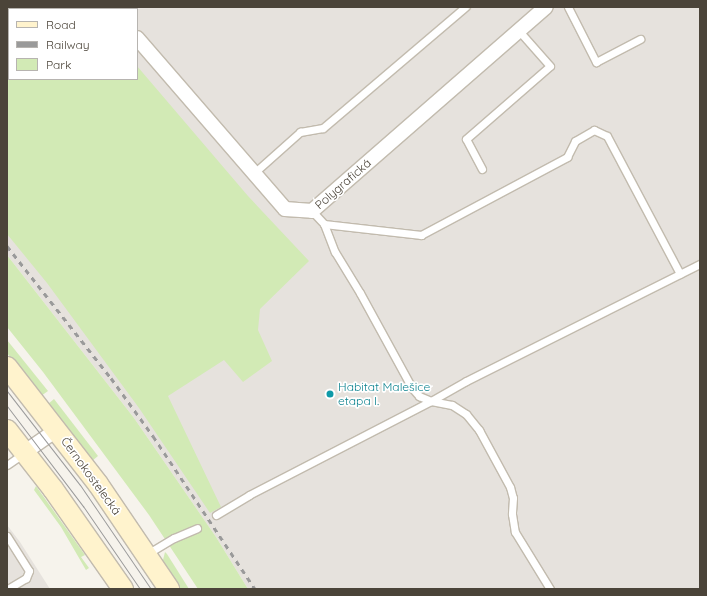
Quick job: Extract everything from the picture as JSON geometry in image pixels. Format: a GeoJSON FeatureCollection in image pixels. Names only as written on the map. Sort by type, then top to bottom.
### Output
{"type":"FeatureCollection","features":[{"type":"Feature","properties":{"kind":"main road","name":"Černokostelecká"},"geometry":{"type":"LineString","coordinates":[[7,367],[57,430],[146,554],[169,589]]}},
{"type":"Feature","properties":{"kind":"main road"},"geometry":{"type":"LineString","coordinates":[[7,430],[85,533],[123,589]]}},
{"type":"Feature","properties":{"kind":"street","name":"Polygrafická"},"geometry":{"type":"LineString","coordinates":[[138,39],[285,209],[312,211],[546,7]]}},
{"type":"Feature","properties":{"kind":"street"},"geometry":{"type":"LineString","coordinates":[[25,452],[57,430]]}},
{"type":"Feature","properties":{"kind":"lane"},"geometry":{"type":"LineString","coordinates":[[254,173],[300,132],[323,128],[465,7]]}},
{"type":"Feature","properties":{"kind":"lane"},"geometry":{"type":"LineString","coordinates":[[568,7],[596,62],[640,39]]}},
{"type":"Feature","properties":{"kind":"lane"},"geometry":{"type":"LineString","coordinates":[[482,169],[466,139],[550,66],[519,31]]}},
{"type":"Feature","properties":{"kind":"lane"},"geometry":{"type":"LineString","coordinates":[[324,224],[420,235],[566,157],[575,141],[594,130],[608,136],[680,274]]}},
{"type":"Feature","properties":{"kind":"lane"},"geometry":{"type":"LineString","coordinates":[[312,211],[324,224],[335,252],[360,293],[412,388],[419,396],[431,401],[452,405],[466,414],[479,430],[510,487],[513,498],[512,514],[515,532],[550,589]]}},
{"type":"Feature","properties":{"kind":"lane"},"geometry":{"type":"LineString","coordinates":[[216,515],[249,495],[431,401],[466,381],[680,274],[700,266]]}},
{"type":"Feature","properties":{"kind":"lane"},"geometry":{"type":"LineString","coordinates":[[7,465],[25,452]]}},
{"type":"Feature","properties":{"kind":"lane"},"geometry":{"type":"LineString","coordinates":[[146,554],[174,538],[196,528]]}},
{"type":"Feature","properties":{"kind":"lane"},"geometry":{"type":"LineString","coordinates":[[7,536],[29,571],[26,578],[8,589]]}},
{"type":"Feature","properties":{"kind":"shaded area"},"geometry":{"type":"Polygon","coordinates":[[[7,7],[700,7],[700,589],[248,589],[216,537],[134,418],[7,255],[7,7]]]}},
{"type":"Feature","properties":{"kind":"shaded area"},"geometry":{"type":"Polygon","coordinates":[[[7,525],[20,542],[50,589],[7,589],[7,525]]]}},
{"type":"Feature","properties":{"kind":"green space"},"geometry":{"type":"Polygon","coordinates":[[[7,7],[28,7],[8,8],[8,80],[138,80],[138,67],[248,196],[309,261],[260,309],[258,330],[272,361],[243,382],[224,360],[168,396],[221,507],[210,513],[139,408],[47,283],[7,234],[7,7]]]}},
{"type":"Feature","properties":{"kind":"green space"},"geometry":{"type":"Polygon","coordinates":[[[7,255],[134,418],[216,537],[248,589],[198,589],[149,515],[43,372],[7,327],[7,255]]]}},
{"type":"Feature","properties":{"kind":"green space"},"geometry":{"type":"Polygon","coordinates":[[[7,340],[48,391],[41,396],[7,353],[7,340]]]}},
{"type":"Feature","properties":{"kind":"green space"},"geometry":{"type":"Polygon","coordinates":[[[54,399],[98,456],[92,461],[48,404],[54,399]]]}},
{"type":"Feature","properties":{"kind":"green space"},"geometry":{"type":"Polygon","coordinates":[[[36,486],[85,555],[81,557],[89,568],[86,570],[61,527],[34,490],[36,486]]]}},
{"type":"Feature","properties":{"kind":"green space"},"geometry":{"type":"Polygon","coordinates":[[[165,552],[189,589],[179,589],[164,566],[163,560],[165,552]]]}},
{"type":"Feature","properties":{"kind":"tram line"},"geometry":{"type":"LineString","coordinates":[[7,391],[80,485],[151,589]]}},
{"type":"Feature","properties":{"kind":"tram line"},"geometry":{"type":"LineString","coordinates":[[7,406],[83,506],[140,589]]}},
{"type":"Feature","properties":{"kind":"railway"},"geometry":{"type":"LineString","coordinates":[[7,246],[111,378],[153,436],[255,589]]}},
{"type":"Feature","properties":{"kind":"place","name":"Habitat Malešice etapa I."},"geometry":{"type":"Point","coordinates":[330,394]}}]}
